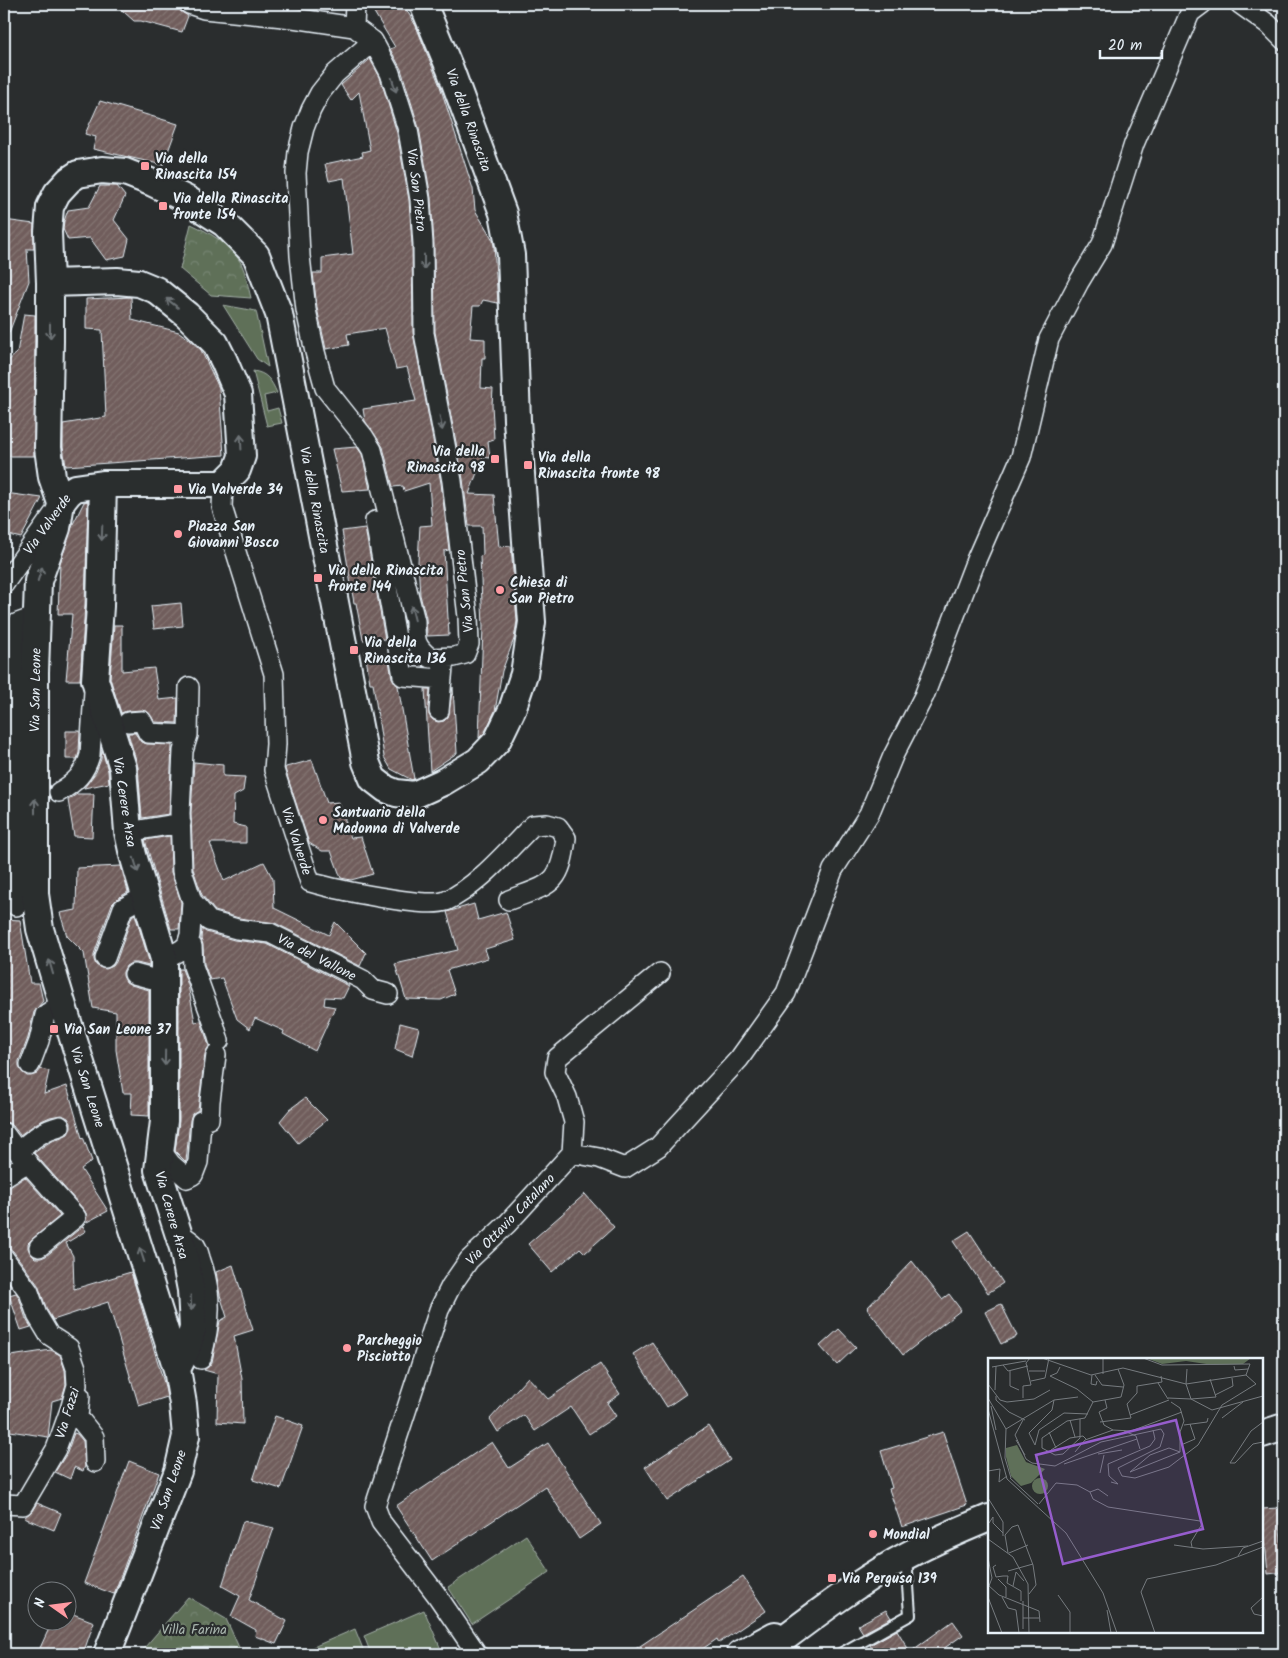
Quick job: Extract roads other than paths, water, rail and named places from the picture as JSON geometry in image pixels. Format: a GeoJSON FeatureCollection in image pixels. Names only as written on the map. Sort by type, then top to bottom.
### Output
{"type":"FeatureCollection","features":[{"type":"Feature","properties":{"kind":"street"},"geometry":{"type":"LineString","coordinates":[[189,4],[204,9],[293,11],[354,26],[355,4]]}},
{"type":"Feature","properties":{"kind":"street","name":"Via della Rinascita"},"geometry":{"type":"LineString","coordinates":[[61,503],[52,477],[48,448],[50,283],[48,232],[50,206],[56,193],[78,174],[102,170],[125,172],[188,200],[224,223],[256,255],[268,282],[279,314],[366,762],[373,778],[386,789],[396,793],[414,795],[443,782],[478,761],[497,741],[512,710],[524,674],[532,622],[517,420],[511,255],[503,213],[450,69],[423,4]]}},
{"type":"Feature","properties":{"kind":"street"},"geometry":{"type":"LineString","coordinates":[[660,973],[556,1058],[555,1072],[567,1097],[574,1122],[572,1153],[599,1158],[625,1168],[658,1147],[738,1059],[786,993],[832,870],[869,814],[894,756],[924,696],[976,560],[1021,457],[1050,339],[1079,282],[1102,244],[1138,135],[1190,13],[1202,4]]}},
{"type":"Feature","properties":{"kind":"street"},"geometry":{"type":"LineString","coordinates":[[1240,4],[1268,24],[1284,40]]}},
{"type":"Feature","properties":{"kind":"street","name":"Via San Pietro"},"geometry":{"type":"LineString","coordinates":[[354,26],[373,42],[390,73],[408,130],[420,199],[424,244],[424,333],[452,481],[468,617],[469,644],[465,654],[443,658]]}},
{"type":"Feature","properties":{"kind":"street"},"geometry":{"type":"LineString","coordinates":[[373,42],[330,80],[320,93],[304,128],[298,152],[296,173],[302,274],[306,310],[325,388],[372,450],[415,622],[416,637],[420,650],[430,658],[443,658],[439,712]]}},
{"type":"Feature","properties":{"kind":"street"},"geometry":{"type":"LineString","coordinates":[[50,283],[117,280],[139,283],[156,290],[187,315],[215,343],[238,394],[242,456],[237,470],[223,484]]}},
{"type":"Feature","properties":{"kind":"street","name":"Via Valverde"},"geometry":{"type":"LineString","coordinates":[[4,584],[61,503],[75,488],[103,484],[223,484],[222,507],[274,674],[276,744],[274,770],[310,882],[331,888],[425,904],[445,901],[470,887],[533,826],[547,824],[558,827],[566,838],[558,874],[554,880],[542,887],[509,900]]}},
{"type":"Feature","properties":{"kind":"street","name":"Via Cerere Arsa"},"geometry":{"type":"LineString","coordinates":[[103,484],[100,606],[95,680],[118,723],[128,832],[164,970],[164,1122],[159,1148],[158,1170],[183,1248],[191,1290],[193,1328],[187,1349],[177,1368]]}},
{"type":"Feature","properties":{"kind":"street","name":"Via San Leone"},"geometry":{"type":"LineString","coordinates":[[61,503],[57,528],[38,581],[35,672],[35,894],[40,929],[62,1003],[177,1368],[186,1436],[178,1471],[107,1654]]}},
{"type":"Feature","properties":{"kind":"street"},"geometry":{"type":"LineString","coordinates":[[375,521],[403,676],[442,679]]}},
{"type":"Feature","properties":{"kind":"street"},"geometry":{"type":"LineString","coordinates":[[16,906],[16,803],[13,768],[18,622],[37,616]]}},
{"type":"Feature","properties":{"kind":"street"},"geometry":{"type":"LineString","coordinates":[[59,792],[79,778],[87,765],[90,755],[95,680]]}},
{"type":"Feature","properties":{"kind":"street","name":"Via del Vallone"},"geometry":{"type":"LineString","coordinates":[[187,945],[190,935],[192,901],[182,871],[181,823],[182,752],[188,735],[188,687]]}},
{"type":"Feature","properties":{"kind":"street"},"geometry":{"type":"LineString","coordinates":[[118,723],[142,721],[148,733],[188,735]]}},
{"type":"Feature","properties":{"kind":"street"},"geometry":{"type":"LineString","coordinates":[[128,832],[181,823]]}},
{"type":"Feature","properties":{"kind":"street"},"geometry":{"type":"LineString","coordinates":[[105,958],[123,908],[145,896]]}},
{"type":"Feature","properties":{"kind":"street","name":"Via del Vallone"},"geometry":{"type":"LineString","coordinates":[[192,901],[209,921],[237,929],[270,933],[363,980],[373,990],[388,994]]}},
{"type":"Feature","properties":{"kind":"street"},"geometry":{"type":"LineString","coordinates":[[134,974],[164,970],[187,945]]}},
{"type":"Feature","properties":{"kind":"street","name":"Via Cerere Arsa"},"geometry":{"type":"LineString","coordinates":[[159,1148],[187,1178],[194,1175],[198,1162],[201,1121],[209,1119],[217,1048],[215,1027],[193,966],[192,946],[187,945]]}},
{"type":"Feature","properties":{"kind":"street"},"geometry":{"type":"LineString","coordinates":[[30,1065],[39,1041],[45,1015],[62,1003]]}},
{"type":"Feature","properties":{"kind":"street"},"geometry":{"type":"LineString","coordinates":[[4,1177],[23,1157],[33,1138],[50,1128],[60,1126]]}},
{"type":"Feature","properties":{"kind":"street"},"geometry":{"type":"LineString","coordinates":[[4,1133],[76,1217],[39,1247]]}},
{"type":"Feature","properties":{"kind":"street","name":"Via Ottavio Catalano"},"geometry":{"type":"LineString","coordinates":[[477,1654],[436,1594],[381,1522],[375,1506],[439,1310],[451,1286],[469,1260],[507,1224],[572,1153]]}},
{"type":"Feature","properties":{"kind":"street"},"geometry":{"type":"LineString","coordinates":[[177,1232],[195,1245],[203,1266],[208,1290],[210,1316],[201,1359]]}},
{"type":"Feature","properties":{"kind":"street","name":"Via Fazzi"},"geometry":{"type":"LineString","coordinates":[[4,1258],[29,1292],[37,1315],[49,1335],[69,1348],[76,1368],[77,1385],[56,1449],[23,1505],[4,1504]]}},
{"type":"Feature","properties":{"kind":"street"},"geometry":{"type":"LineString","coordinates":[[77,1385],[80,1396],[78,1417],[94,1437],[95,1462]]}},
{"type":"Feature","properties":{"kind":"street"},"geometry":{"type":"LineString","coordinates":[[1263,1434],[1284,1428]]}},
{"type":"Feature","properties":{"kind":"street"},"geometry":{"type":"LineString","coordinates":[[740,1654],[774,1649],[846,1592],[906,1556],[953,1532],[988,1518]]}},
{"type":"Feature","properties":{"kind":"lane"},"geometry":{"type":"LineString","coordinates":[[840,1654],[910,1615],[906,1556]]}},
{"type":"Feature","properties":{"kind":"place","name":"Via della Rinascita 154"},"geometry":{"type":"Point","coordinates":[145,166]}},
{"type":"Feature","properties":{"kind":"place","name":"Via della Rinascita fronte 154"},"geometry":{"type":"Point","coordinates":[163,206]}},
{"type":"Feature","properties":{"kind":"place","name":"Via della Rinascita 98"},"geometry":{"type":"Point","coordinates":[495,459]}},
{"type":"Feature","properties":{"kind":"place","name":"Via della Rinascita fronte 98"},"geometry":{"type":"Point","coordinates":[528,465]}},
{"type":"Feature","properties":{"kind":"place","name":"Via Valverde 34"},"geometry":{"type":"Point","coordinates":[178,489]}},
{"type":"Feature","properties":{"kind":"place","name":"Piazza San Giovanni Bosco"},"geometry":{"type":"Point","coordinates":[178,534]}},
{"type":"Feature","properties":{"kind":"place","name":"Via della Rinascita fronte 144"},"geometry":{"type":"Point","coordinates":[318,578]}},
{"type":"Feature","properties":{"kind":"place","name":"Chiesa di San Pietro"},"geometry":{"type":"Point","coordinates":[500,590]}},
{"type":"Feature","properties":{"kind":"place","name":"Via della Rinascita 136"},"geometry":{"type":"Point","coordinates":[354,650]}},
{"type":"Feature","properties":{"kind":"place","name":"Santuario della Madonna di Valverde"},"geometry":{"type":"Point","coordinates":[323,820]}},
{"type":"Feature","properties":{"kind":"place","name":"Via San Leone 37"},"geometry":{"type":"Point","coordinates":[54,1029]}},
{"type":"Feature","properties":{"kind":"place","name":"Parcheggio Pisciotto"},"geometry":{"type":"Point","coordinates":[347,1348]}},
{"type":"Feature","properties":{"kind":"place","name":"Mondial"},"geometry":{"type":"Point","coordinates":[873,1534]}},
{"type":"Feature","properties":{"kind":"place","name":"Via Pergusa 139"},"geometry":{"type":"Point","coordinates":[832,1578]}},
{"type":"Feature","properties":{"kind":"park label","name":"Villa Farina"},"geometry":{"type":"Point","coordinates":[194,1629]}}]}
